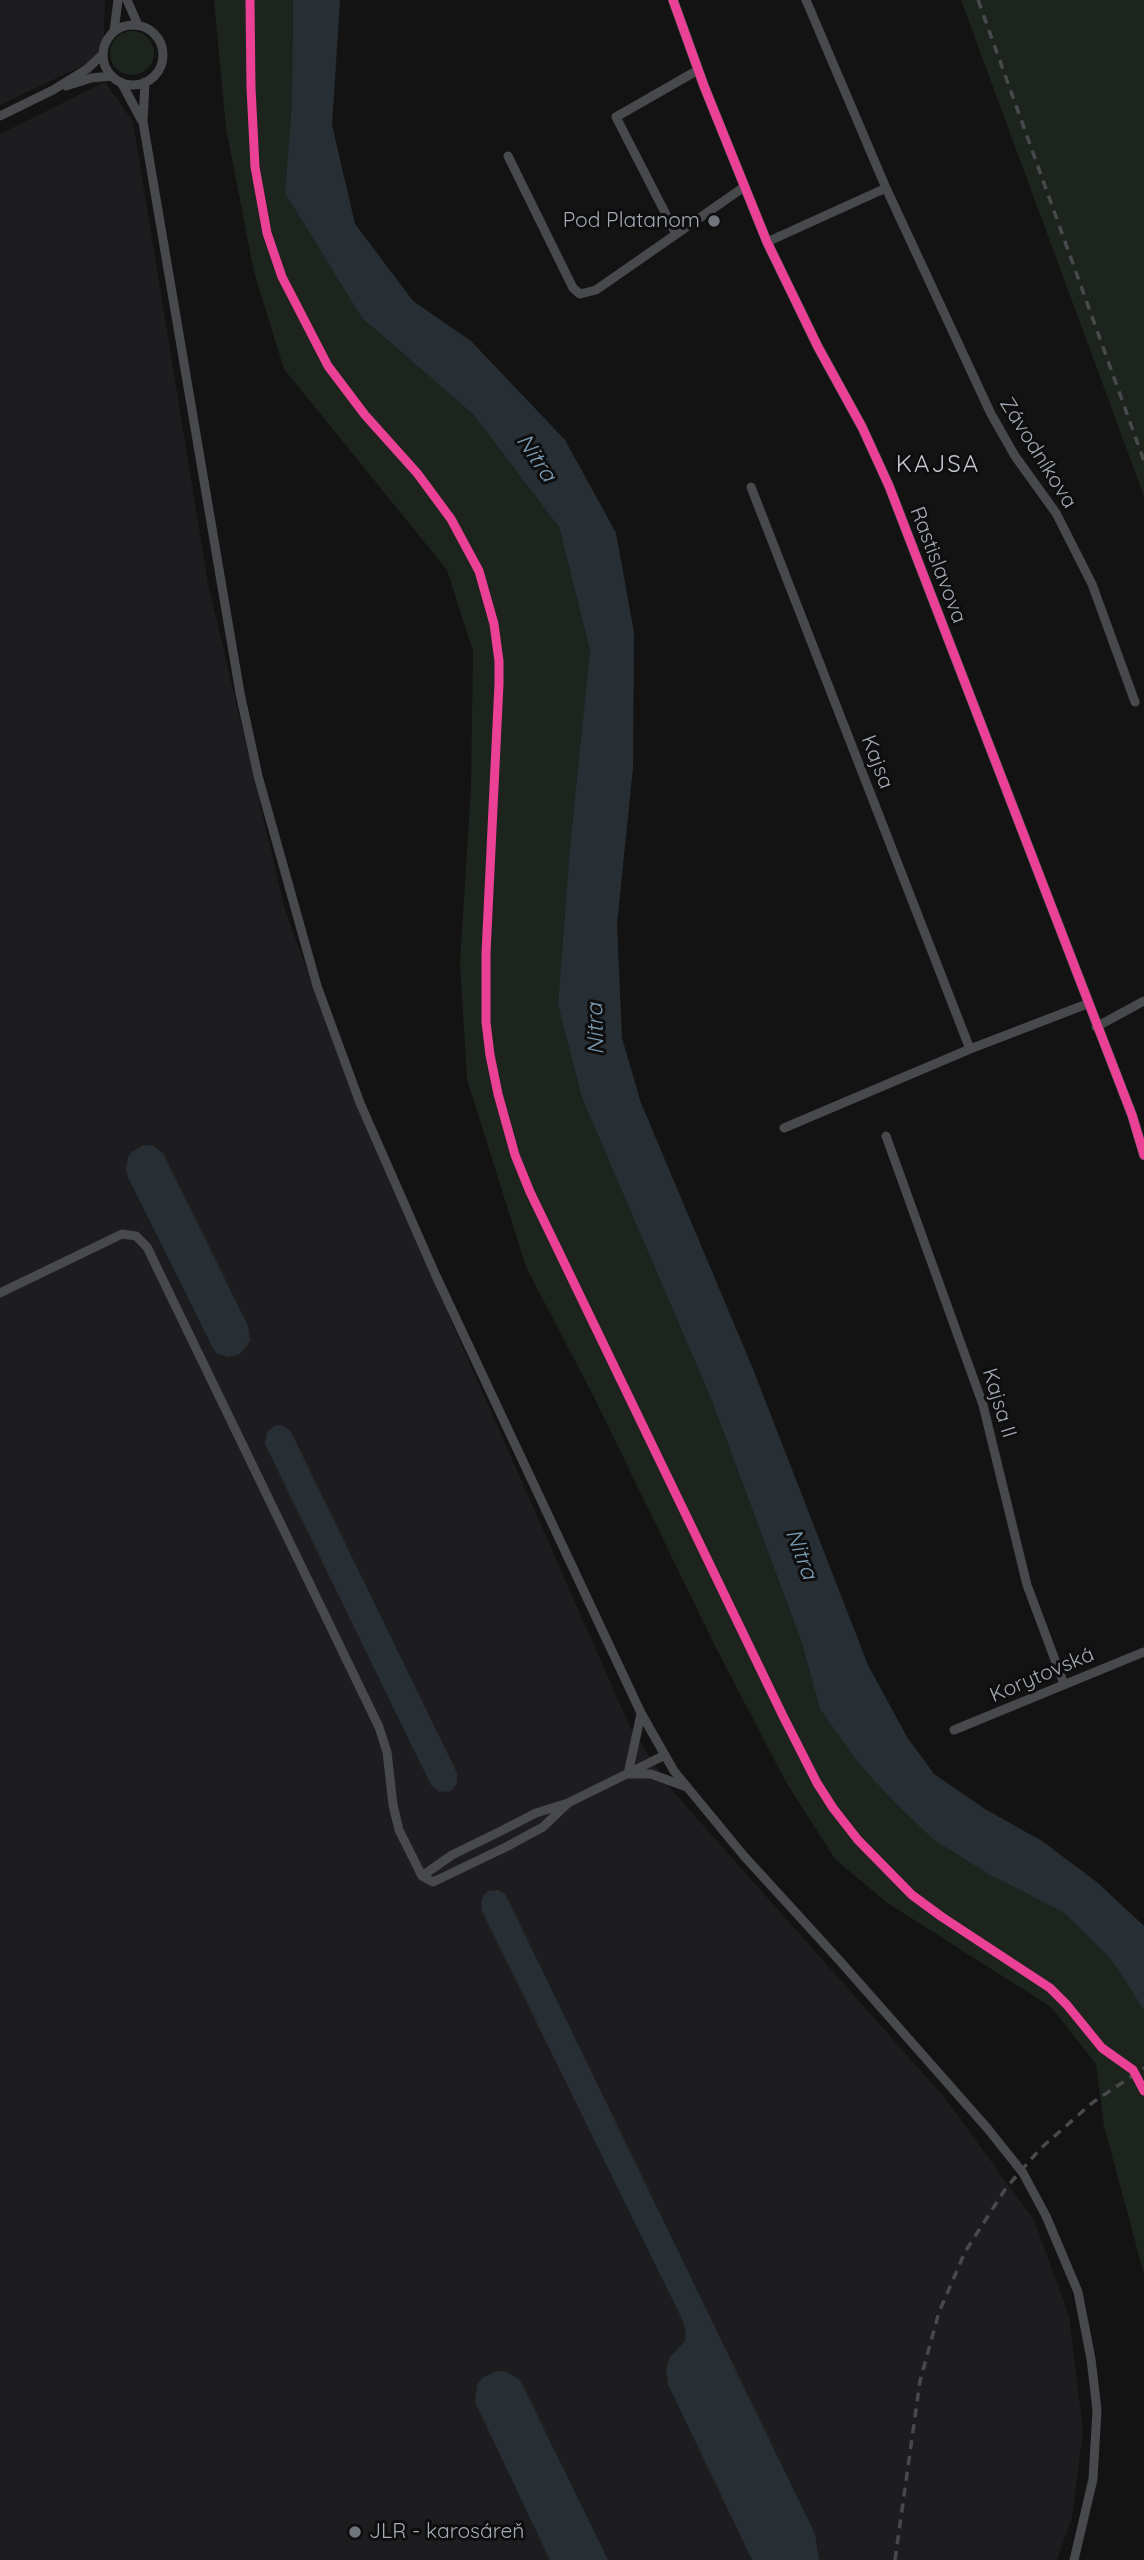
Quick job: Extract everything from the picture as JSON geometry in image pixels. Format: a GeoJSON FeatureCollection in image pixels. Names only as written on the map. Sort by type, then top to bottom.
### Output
{"type":"FeatureCollection","features":[{"type":"Feature","properties":{"kind":"street"},"geometry":{"type":"LineString","coordinates":[[114,31],[118,0]]}},
{"type":"Feature","properties":{"kind":"street"},"geometry":{"type":"LineString","coordinates":[[127,0],[138,25]]}},
{"type":"Feature","properties":{"kind":"street","name":"Rastislavova"},"geometry":{"type":"LineString","coordinates":[[673,0],[767,242],[889,486],[1132,1115],[1144,1154]]}},
{"type":"Feature","properties":{"kind":"street","name":"Závodníkova"},"geometry":{"type":"LineString","coordinates":[[806,0],[886,188],[991,414],[1015,456],[1056,513],[1092,584],[1135,702]]}},
{"type":"Feature","properties":{"kind":"street"},"geometry":{"type":"LineString","coordinates":[[138,25],[150,30],[159,39],[163,51],[162,64],[156,75],[133,85],[112,76],[105,66],[103,54],[106,41],[114,31],[138,25]]}},
{"type":"Feature","properties":{"kind":"street"},"geometry":{"type":"LineString","coordinates":[[0,116],[53,90],[87,69],[103,54]]}},
{"type":"Feature","properties":{"kind":"street"},"geometry":{"type":"LineString","coordinates":[[676,234],[616,117],[698,70]]}},
{"type":"Feature","properties":{"kind":"street"},"geometry":{"type":"LineString","coordinates":[[53,90],[91,78],[112,76]]}},
{"type":"Feature","properties":{"kind":"street"},"geometry":{"type":"LineString","coordinates":[[121,82],[143,122]]}},
{"type":"Feature","properties":{"kind":"street"},"geometry":{"type":"LineString","coordinates":[[145,82],[143,122],[240,694],[258,776],[317,986],[360,1103],[436,1276],[641,1713],[665,1755],[685,1786],[988,2129],[1023,2173],[1046,2216],[1078,2292],[1091,2359],[1097,2410],[1093,2479],[1074,2560]]}},
{"type":"Feature","properties":{"kind":"street"},"geometry":{"type":"LineString","coordinates":[[508,156],[573,288],[585,295],[744,187]]}},
{"type":"Feature","properties":{"kind":"street"},"geometry":{"type":"LineString","coordinates":[[767,242],[886,188]]}},
{"type":"Feature","properties":{"kind":"street","name":"Kajsa"},"geometry":{"type":"LineString","coordinates":[[751,487],[970,1049]]}},
{"type":"Feature","properties":{"kind":"street"},"geometry":{"type":"LineString","coordinates":[[1096,1027],[1144,1001]]}},
{"type":"Feature","properties":{"kind":"street"},"geometry":{"type":"LineString","coordinates":[[784,1128],[970,1049],[1087,1004]]}},
{"type":"Feature","properties":{"kind":"street","name":"Kajsa II"},"geometry":{"type":"LineString","coordinates":[[886,1136],[984,1405],[1027,1585],[1064,1684]]}},
{"type":"Feature","properties":{"kind":"street"},"geometry":{"type":"LineString","coordinates":[[0,1293],[122,1234],[136,1236],[146,1247],[379,1727],[387,1752],[393,1805],[399,1830],[422,1875],[433,1882],[506,1847],[543,1827],[568,1803]]}},
{"type":"Feature","properties":{"kind":"street","name":"Korytovská"},"geometry":{"type":"LineString","coordinates":[[954,1730],[1144,1652]]}},
{"type":"Feature","properties":{"kind":"street"},"geometry":{"type":"LineString","coordinates":[[628,1774],[641,1713]]}},
{"type":"Feature","properties":{"kind":"street"},"geometry":{"type":"LineString","coordinates":[[422,1875],[452,1855],[536,1814],[568,1803],[665,1755]]}},
{"type":"Feature","properties":{"kind":"street"},"geometry":{"type":"LineString","coordinates":[[628,1774],[652,1774],[685,1786]]}},
{"type":"Feature","properties":{"kind":"shaded area"},"geometry":{"type":"Polygon","coordinates":[[[0,0],[105,0],[103,56],[0,105],[0,0]]]}},
{"type":"Feature","properties":{"kind":"shaded area"},"geometry":{"type":"Polygon","coordinates":[[[214,0],[293,0],[292,102],[285,193],[362,318],[473,414],[559,527],[590,650],[570,846],[558,1005],[582,1098],[712,1401],[802,1643],[820,1709],[859,1764],[934,1840],[990,1875],[1063,1912],[1110,1958],[1144,2010],[1144,2274],[1104,2126],[1096,2064],[1051,2007],[886,1902],[835,1859],[786,1782],[715,1646],[594,1397],[526,1267],[467,1079],[460,962],[471,788],[473,651],[447,570],[284,369],[254,272],[226,128],[214,0]]]}},
{"type":"Feature","properties":{"kind":"shaded area"},"geometry":{"type":"Polygon","coordinates":[[[961,0],[1144,0],[1144,496],[961,0]]]}},
{"type":"Feature","properties":{"kind":"shaded area"},"geometry":{"type":"Polygon","coordinates":[[[132,31],[147,38],[154,53],[147,68],[132,75],[117,68],[110,53],[117,38],[132,31]]]}},
{"type":"Feature","properties":{"kind":"shaded area"},"geometry":{"type":"Polygon","coordinates":[[[105,82],[133,122],[208,584],[285,910],[355,1103],[630,1727],[670,1788],[944,2097],[1034,2220],[1069,2316],[1083,2431],[1072,2517],[1057,2560],[0,2560],[0,134],[105,82]]]}},
{"type":"Feature","properties":{"kind":"water","name":"Nitra"},"geometry":{"type":"Polygon","coordinates":[[[293,0],[340,0],[332,125],[355,224],[413,301],[471,341],[565,440],[616,533],[634,633],[633,767],[617,925],[622,1038],[641,1103],[753,1369],[868,1665],[907,1737],[934,1774],[985,1809],[1042,1841],[1098,1883],[1144,1926],[1144,2010],[1110,1958],[1063,1912],[990,1875],[934,1840],[859,1764],[820,1709],[802,1643],[712,1401],[582,1098],[558,1005],[570,846],[590,650],[559,527],[473,414],[362,318],[285,193],[292,102],[293,0]]]}},
{"type":"Feature","properties":{"kind":"water"},"geometry":{"type":"Polygon","coordinates":[[[144,1145],[153,1146],[163,1153],[248,1326],[250,1341],[240,1354],[228,1357],[214,1350],[128,1177],[128,1157],[144,1145]]]}},
{"type":"Feature","properties":{"kind":"water"},"geometry":{"type":"Polygon","coordinates":[[[276,1425],[282,1425],[291,1432],[457,1773],[457,1783],[451,1791],[440,1792],[431,1785],[265,1444],[267,1432],[276,1425]]]}},
{"type":"Feature","properties":{"kind":"water"},"geometry":{"type":"Polygon","coordinates":[[[498,1890],[505,1894],[512,1908],[815,2534],[819,2560],[752,2560],[668,2384],[666,2369],[670,2357],[685,2341],[686,2332],[682,2319],[482,1911],[481,1902],[484,1895],[488,1891],[498,1890]]]}},
{"type":"Feature","properties":{"kind":"water"},"geometry":{"type":"Polygon","coordinates":[[[497,2371],[507,2372],[520,2380],[608,2560],[550,2560],[475,2402],[477,2385],[482,2378],[497,2371]]]}},
{"type":"Feature","properties":{"kind":"railway"},"geometry":{"type":"LineString","coordinates":[[978,0],[1144,461]]}},
{"type":"Feature","properties":{"kind":"railway"},"geometry":{"type":"LineString","coordinates":[[895,2560],[920,2381],[939,2312],[965,2252],[1006,2188],[1041,2148],[1092,2103],[1144,2068]]}},
{"type":"Feature","properties":{"kind":"cycle path"},"geometry":{"type":"LineString","coordinates":[[250,0],[255,167],[267,233],[282,277],[328,366],[365,415],[417,473],[451,519],[479,571],[494,624],[499,684],[486,953],[486,1022],[498,1094],[515,1155],[530,1192],[782,1714],[817,1783],[833,1808],[858,1840],[912,1895],[1050,1988],[1102,2048],[1133,2070],[1144,2091]]}},
{"type":"Feature","properties":{"kind":"cycle path"},"geometry":{"type":"LineString","coordinates":[[673,0],[704,86],[767,242],[818,347],[862,427],[889,486],[1132,1115],[1144,1155]]}},
{"type":"Feature","properties":{"kind":"place","name":"Pod Platanom"},"geometry":{"type":"Point","coordinates":[714,221]}},
{"type":"Feature","properties":{"kind":"place","name":"JLR - karosáreň"},"geometry":{"type":"Point","coordinates":[355,2532]}},
{"type":"Feature","properties":{"kind":"district","name":"KAJSA"},"geometry":{"type":"Point","coordinates":[938,465]}}]}
